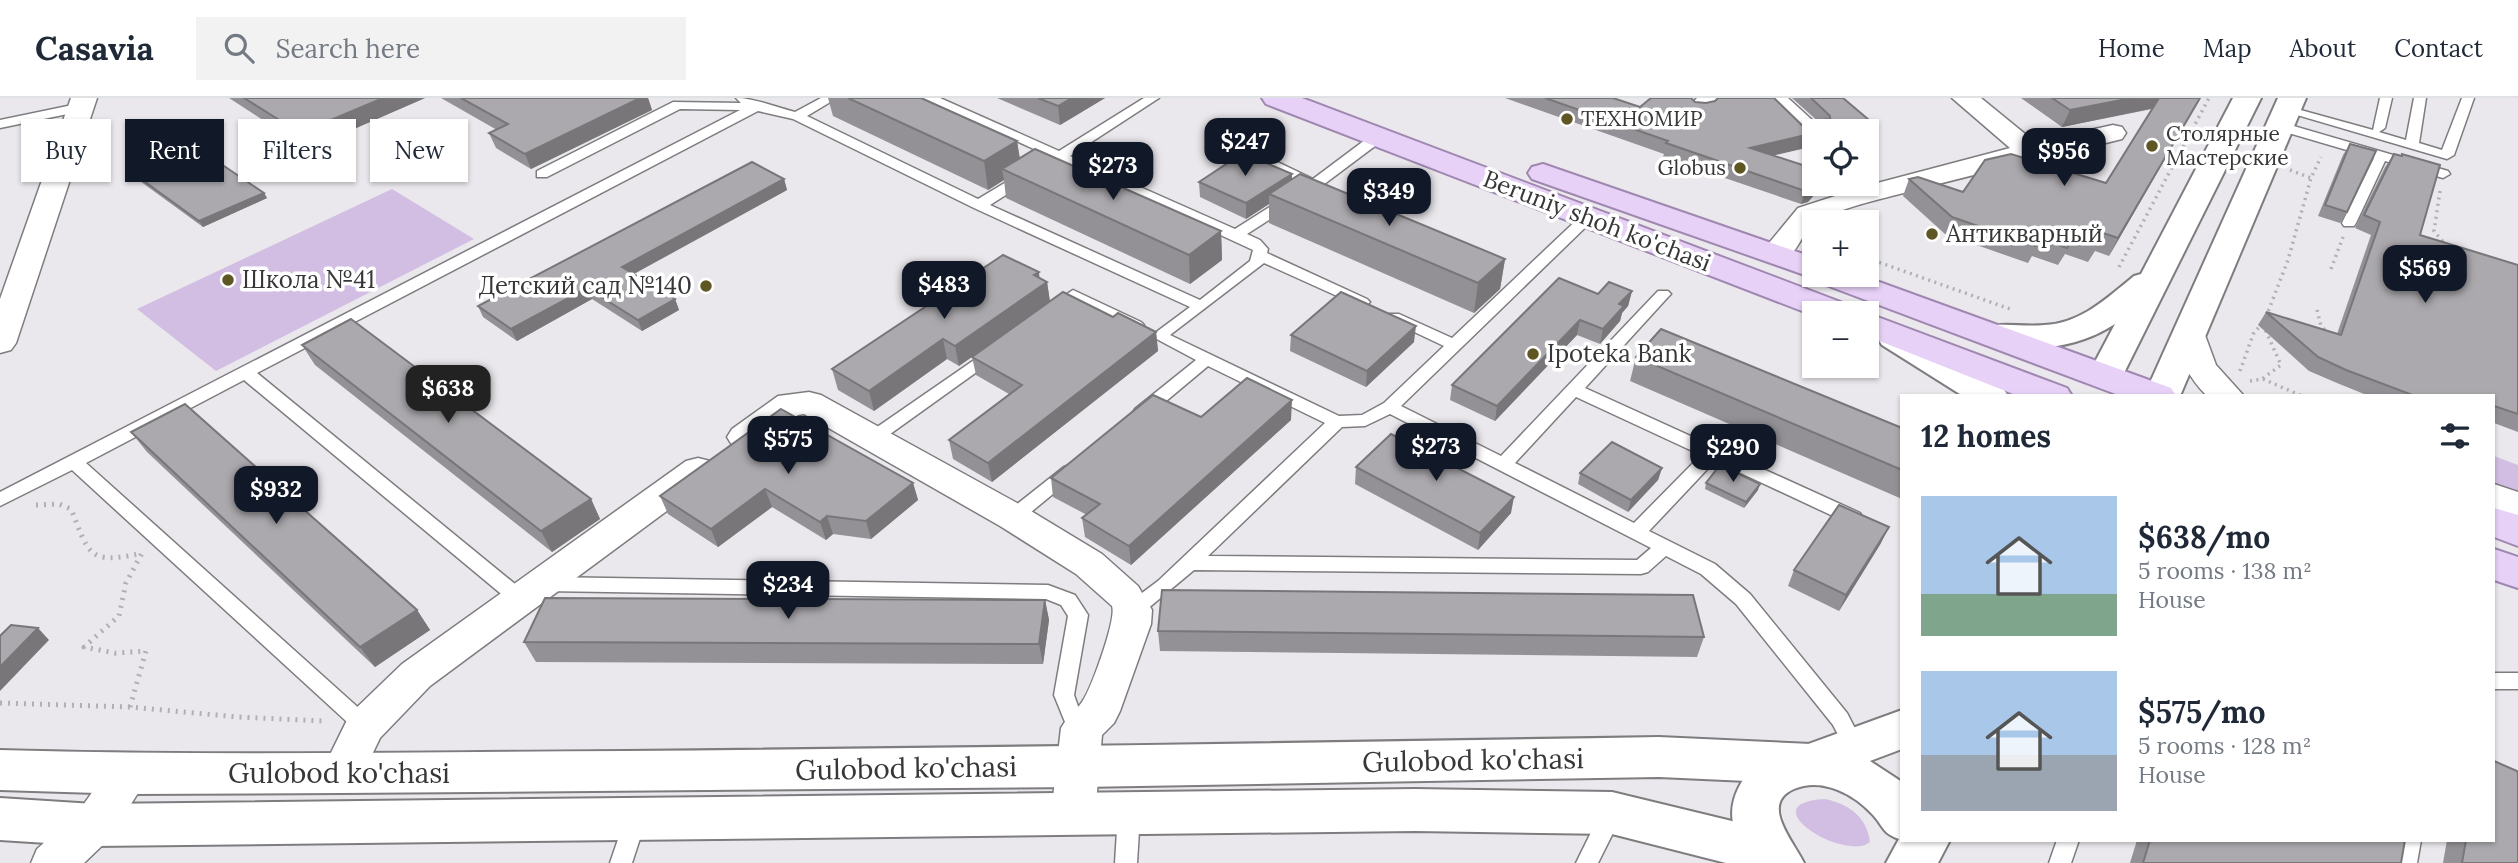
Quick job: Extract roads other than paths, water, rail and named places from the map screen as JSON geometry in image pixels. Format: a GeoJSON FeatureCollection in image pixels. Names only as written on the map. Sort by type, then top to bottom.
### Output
{"type":"FeatureCollection","features":[{"type":"Feature","properties":{"kind":"main road","name":"Beruniy shoh ko'chasi"},"geometry":{"type":"LineString","coordinates":[[1276,98],[1808,301]]}},
{"type":"Feature","properties":{"kind":"main road","name":"Beruniy shoh ko'chasi"},"geometry":{"type":"LineString","coordinates":[[1335,98],[1802,264]]}},
{"type":"Feature","properties":{"kind":"main road"},"geometry":{"type":"LineString","coordinates":[[1874,287],[2007,323],[2101,385],[2149,394]]}},
{"type":"Feature","properties":{"kind":"main road"},"geometry":{"type":"LineString","coordinates":[[1879,329],[2049,394]]}},
{"type":"Feature","properties":{"kind":"main road"},"geometry":{"type":"LineString","coordinates":[[2495,522],[2518,531]]}},
{"type":"Feature","properties":{"kind":"main road"},"geometry":{"type":"LineString","coordinates":[[2495,564],[2518,573]]}},
{"type":"Feature","properties":{"kind":"street"},"geometry":{"type":"LineString","coordinates":[[1773,98],[1802,125]]}},
{"type":"Feature","properties":{"kind":"street"},"geometry":{"type":"LineString","coordinates":[[1965,98],[2029,151]]}},
{"type":"Feature","properties":{"kind":"street"},"geometry":{"type":"LineString","coordinates":[[2101,385],[2247,98]]}},
{"type":"Feature","properties":{"kind":"street"},"geometry":{"type":"LineString","coordinates":[[0,342],[5,311],[83,102]]}},
{"type":"Feature","properties":{"kind":"street"},"geometry":{"type":"LineString","coordinates":[[2161,394],[2191,334],[2286,111]]}},
{"type":"Feature","properties":{"kind":"street"},"geometry":{"type":"LineString","coordinates":[[1879,186],[2113,133]]}},
{"type":"Feature","properties":{"kind":"street"},"geometry":{"type":"LineString","coordinates":[[1774,254],[1808,214],[1852,196]]}},
{"type":"Feature","properties":{"kind":"street"},"geometry":{"type":"LineString","coordinates":[[2007,323],[2052,337],[2084,330],[2107,316],[2158,273]]}},
{"type":"Feature","properties":{"kind":"street"},"geometry":{"type":"LineString","coordinates":[[1879,330],[1987,394]]}},
{"type":"Feature","properties":{"kind":"street"},"geometry":{"type":"LineString","coordinates":[[2191,334],[2194,357],[2202,370],[2233,385]]}},
{"type":"Feature","properties":{"kind":"street"},"geometry":{"type":"LineString","coordinates":[[342,773],[361,723],[416,675],[790,404],[809,404],[1013,517],[1089,564],[1114,584],[1133,610],[1132,624],[1100,711],[1081,747],[1073,815]]}},
{"type":"Feature","properties":{"kind":"street"},"geometry":{"type":"LineString","coordinates":[[2495,497],[2518,506]]}},
{"type":"Feature","properties":{"kind":"street"},"geometry":{"type":"LineString","coordinates":[[1773,859],[1758,831],[1754,809],[1759,791],[1771,776],[1789,767],[1811,764],[1900,730]]}},
{"type":"Feature","properties":{"kind":"street","name":"Gulobod ko'chasi"},"geometry":{"type":"LineString","coordinates":[[0,770],[129,774],[342,773],[1081,747],[1659,757],[1811,764]]}},
{"type":"Feature","properties":{"kind":"street"},"geometry":{"type":"LineString","coordinates":[[1811,764],[1836,767],[1861,777],[1883,793],[1900,815]]}},
{"type":"Feature","properties":{"kind":"street"},"geometry":{"type":"LineString","coordinates":[[53,863],[94,825],[129,774]]}},
{"type":"Feature","properties":{"kind":"street","name":"Gulobod ko'chasi"},"geometry":{"type":"LineString","coordinates":[[0,819],[94,825],[628,841],[1073,815],[1415,810],[1612,813],[1708,848],[1773,859]]}},
{"type":"Feature","properties":{"kind":"street"},"geometry":{"type":"LineString","coordinates":[[1910,842],[1910,863]]}},
{"type":"Feature","properties":{"kind":"street"},"geometry":{"type":"LineString","coordinates":[[1910,863],[1925,842]]}},
{"type":"Feature","properties":{"kind":"lane"},"geometry":{"type":"LineString","coordinates":[[742,98],[757,107]]}},
{"type":"Feature","properties":{"kind":"lane"},"geometry":{"type":"LineString","coordinates":[[797,116],[831,98]]}},
{"type":"Feature","properties":{"kind":"lane"},"geometry":{"type":"LineString","coordinates":[[929,98],[1255,243],[1261,249],[1257,264],[1159,337]]}},
{"type":"Feature","properties":{"kind":"lane"},"geometry":{"type":"LineString","coordinates":[[979,205],[1153,98]]}},
{"type":"Feature","properties":{"kind":"lane"},"geometry":{"type":"LineString","coordinates":[[2378,128],[2386,98]]}},
{"type":"Feature","properties":{"kind":"lane"},"geometry":{"type":"LineString","coordinates":[[2412,145],[2420,98]]}},
{"type":"Feature","properties":{"kind":"lane"},"geometry":{"type":"LineString","coordinates":[[2286,111],[2448,155],[2468,98]]}},
{"type":"Feature","properties":{"kind":"lane"},"geometry":{"type":"LineString","coordinates":[[0,124],[83,102]]}},
{"type":"Feature","properties":{"kind":"lane"},"geometry":{"type":"LineString","coordinates":[[542,174],[678,106],[757,107],[797,116],[979,205],[1201,306]]}},
{"type":"Feature","properties":{"kind":"lane"},"geometry":{"type":"LineString","coordinates":[[0,500],[757,107]]}},
{"type":"Feature","properties":{"kind":"lane"},"geometry":{"type":"LineString","coordinates":[[2286,111],[2330,139],[2443,174]]}},
{"type":"Feature","properties":{"kind":"lane"},"geometry":{"type":"LineString","coordinates":[[1236,235],[1314,184],[1378,137]]}},
{"type":"Feature","properties":{"kind":"lane"},"geometry":{"type":"LineString","coordinates":[[1222,141],[1314,184]]}},
{"type":"Feature","properties":{"kind":"lane"},"geometry":{"type":"LineString","coordinates":[[2349,223],[2378,161]]}},
{"type":"Feature","properties":{"kind":"lane"},"geometry":{"type":"LineString","coordinates":[[1039,319],[1073,296],[1337,422],[1365,420],[1390,407],[1588,217]]}},
{"type":"Feature","properties":{"kind":"lane"},"geometry":{"type":"LineString","coordinates":[[1259,255],[1454,345]]}},
{"type":"Feature","properties":{"kind":"lane"},"geometry":{"type":"LineString","coordinates":[[1504,464],[1663,294]]}},
{"type":"Feature","properties":{"kind":"lane"},"geometry":{"type":"LineString","coordinates":[[873,438],[1006,343]]}},
{"type":"Feature","properties":{"kind":"lane"},"geometry":{"type":"LineString","coordinates":[[1132,421],[1207,359]]}},
{"type":"Feature","properties":{"kind":"lane"},"geometry":{"type":"LineString","coordinates":[[246,373],[529,591],[1048,592],[1068,600],[1078,615],[1064,695],[1081,747]]}},
{"type":"Feature","properties":{"kind":"lane"},"geometry":{"type":"LineString","coordinates":[[1574,389],[1854,518]]}},
{"type":"Feature","properties":{"kind":"lane"},"geometry":{"type":"LineString","coordinates":[[1390,407],[1708,569],[1743,599],[1840,719],[1855,748]]}},
{"type":"Feature","properties":{"kind":"lane"},"geometry":{"type":"LineString","coordinates":[[1133,610],[1165,586],[1337,422]]}},
{"type":"Feature","properties":{"kind":"lane"},"geometry":{"type":"LineString","coordinates":[[1637,531],[1713,453]]}},
{"type":"Feature","properties":{"kind":"lane"},"geometry":{"type":"LineString","coordinates":[[1013,517],[1089,456]]}},
{"type":"Feature","properties":{"kind":"lane"},"geometry":{"type":"LineString","coordinates":[[74,462],[361,723]]}},
{"type":"Feature","properties":{"kind":"lane"},"geometry":{"type":"LineString","coordinates":[[1189,563],[1641,567],[1665,546]]}},
{"type":"Feature","properties":{"kind":"lane"},"geometry":{"type":"LineString","coordinates":[[2495,681],[2518,681]]}},
{"type":"Feature","properties":{"kind":"lane"},"geometry":{"type":"LineString","coordinates":[[1587,863],[1612,813]]}},
{"type":"Feature","properties":{"kind":"lane"},"geometry":{"type":"LineString","coordinates":[[1126,863],[1129,814]]}},
{"type":"Feature","properties":{"kind":"lane"},"geometry":{"type":"LineString","coordinates":[[2060,863],[2067,842]]}},
{"type":"Feature","properties":{"kind":"lane"},"geometry":{"type":"LineString","coordinates":[[2406,863],[2410,842]]}},
{"type":"Feature","properties":{"kind":"place","name":"ТЕХНОМИР"},"geometry":{"type":"Point","coordinates":[1567,119]}},
{"type":"Feature","properties":{"kind":"place","name":"Столярные Мастерские"},"geometry":{"type":"Point","coordinates":[2152,146]}},
{"type":"Feature","properties":{"kind":"place","name":"Globus"},"geometry":{"type":"Point","coordinates":[1740,168]}},
{"type":"Feature","properties":{"kind":"place","name":"Антикварный"},"geometry":{"type":"Point","coordinates":[1932,234]}},
{"type":"Feature","properties":{"kind":"place","name":"Школа №41"},"geometry":{"type":"Point","coordinates":[228,280]}},
{"type":"Feature","properties":{"kind":"place","name":"Детский сад №140"},"geometry":{"type":"Point","coordinates":[706,286]}},
{"type":"Feature","properties":{"kind":"place","name":"Ipoteka Bank"},"geometry":{"type":"Point","coordinates":[1533,354]}}]}
